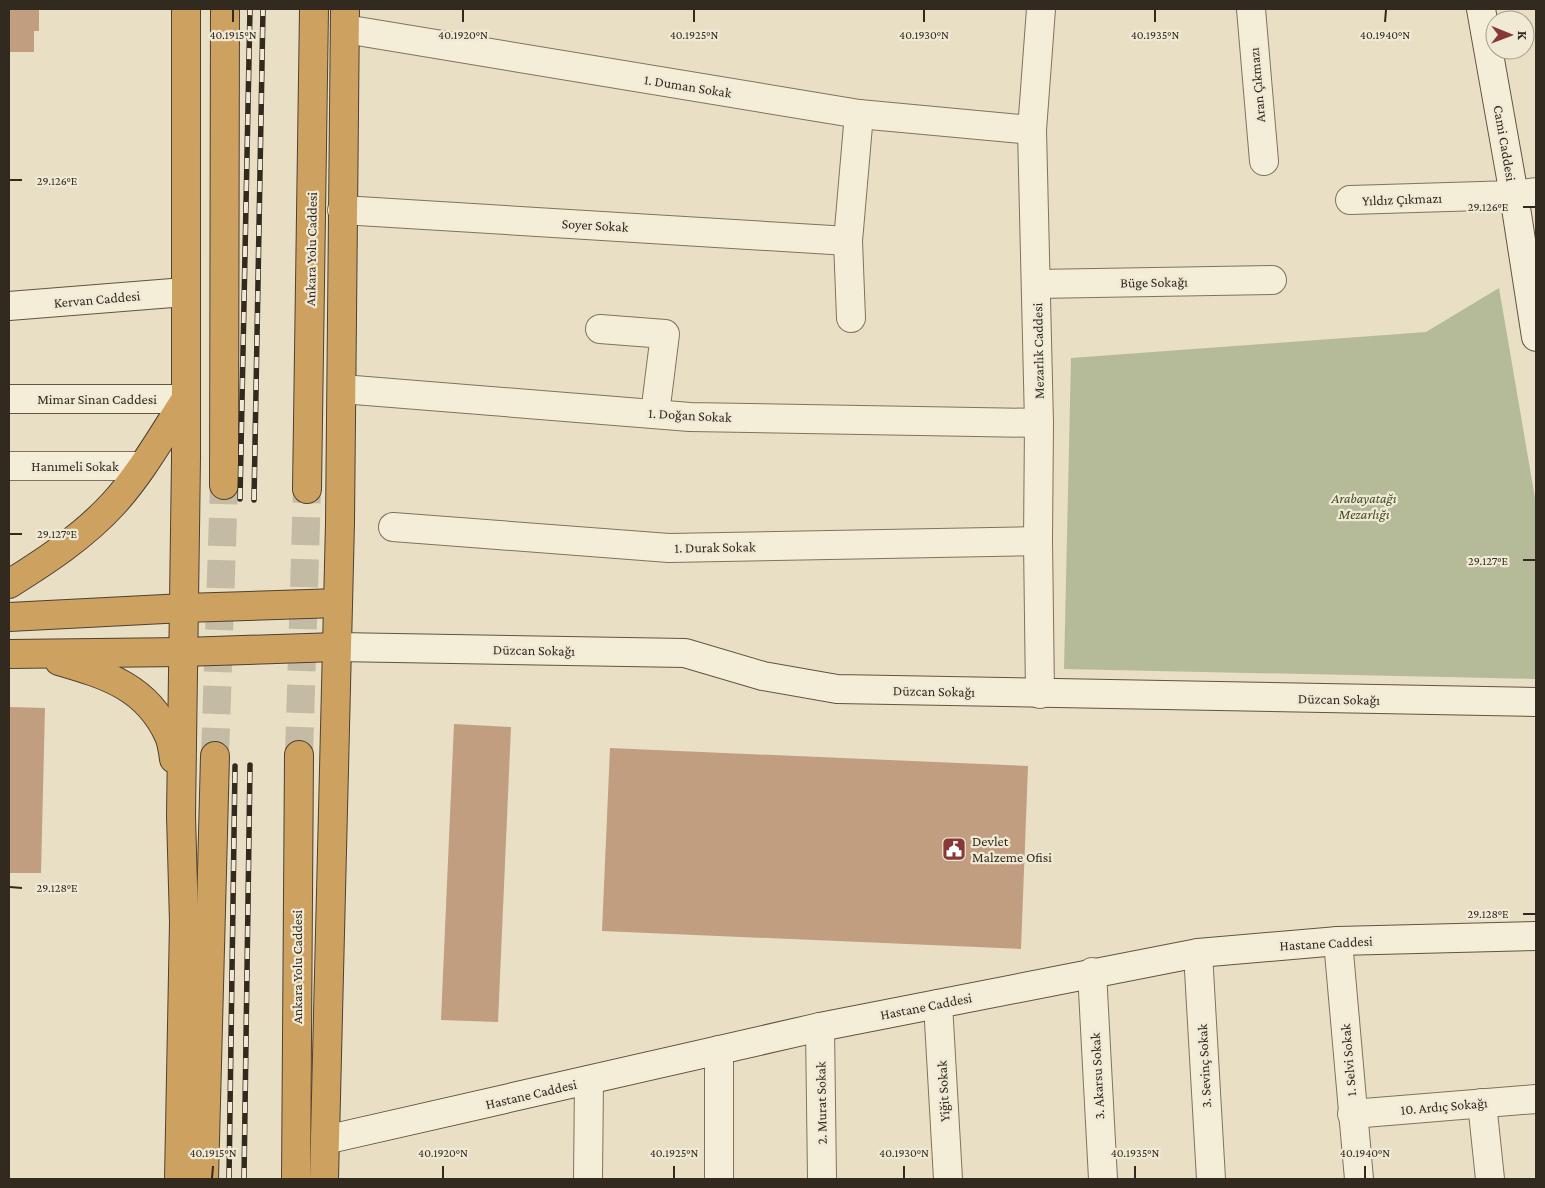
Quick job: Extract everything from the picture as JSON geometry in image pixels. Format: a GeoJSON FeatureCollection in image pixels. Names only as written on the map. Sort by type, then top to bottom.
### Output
{"type":"FeatureCollection","features":[{"type":"Feature","properties":{"kind":"highway"},"geometry":{"type":"LineString","coordinates":[[179,1179],[184,922],[181,816],[186,399],[186,9]]}},
{"type":"Feature","properties":{"kind":"highway"},"geometry":{"type":"LineString","coordinates":[[224,485],[225,9]]}},
{"type":"Feature","properties":{"kind":"highway","name":"Ankara Yolu Caddesi"},"geometry":{"type":"LineString","coordinates":[[308,489],[314,9]]}},
{"type":"Feature","properties":{"kind":"highway"},"geometry":{"type":"LineString","coordinates":[[324,1179],[338,603],[346,19]]}},
{"type":"Feature","properties":{"kind":"highway"},"geometry":{"type":"LineString","coordinates":[[9,584],[72,542],[114,502],[142,466],[186,399]]}},
{"type":"Feature","properties":{"kind":"highway"},"geometry":{"type":"LineString","coordinates":[[9,618],[184,608],[338,603]]}},
{"type":"Feature","properties":{"kind":"highway"},"geometry":{"type":"LineString","coordinates":[[20,654],[183,652],[337,647]]}},
{"type":"Feature","properties":{"kind":"highway"},"geometry":{"type":"LineString","coordinates":[[20,654],[99,673],[133,690],[157,714],[170,738],[181,816]]}},
{"type":"Feature","properties":{"kind":"highway","name":"Ankara Yolu Caddesi"},"geometry":{"type":"LineString","coordinates":[[296,1179],[299,755]]}},
{"type":"Feature","properties":{"kind":"highway"},"geometry":{"type":"LineString","coordinates":[[204,1179],[215,756]]}},
{"type":"Feature","properties":{"kind":"street","name":"Mezarlık Caddesi"},"geometry":{"type":"LineString","coordinates":[[1040,694],[1038,541],[1040,423],[1032,130],[1042,9]]}},
{"type":"Feature","properties":{"kind":"street","name":"Aran Çıkmazı"},"geometry":{"type":"LineString","coordinates":[[1250,9],[1264,162]]}},
{"type":"Feature","properties":{"kind":"street","name":"Cami Caddesi"},"geometry":{"type":"LineString","coordinates":[[1481,9],[1525,194],[1536,337]]}},
{"type":"Feature","properties":{"kind":"street","name":"1. Duman Sokak"},"geometry":{"type":"LineString","coordinates":[[346,19],[859,114],[1032,130]]}},
{"type":"Feature","properties":{"kind":"street"},"geometry":{"type":"LineString","coordinates":[[851,318],[848,240],[859,114]]}},
{"type":"Feature","properties":{"kind":"street","name":"Yıldız Çıkmazı"},"geometry":{"type":"LineString","coordinates":[[1350,200],[1525,194]]}},
{"type":"Feature","properties":{"kind":"street","name":"Soyer Sokak"},"geometry":{"type":"LineString","coordinates":[[342,210],[848,240]]}},
{"type":"Feature","properties":{"kind":"street","name":"Büge Sokağı"},"geometry":{"type":"LineString","coordinates":[[1036,284],[1272,280]]}},
{"type":"Feature","properties":{"kind":"street","name":"Kervan Caddesi"},"geometry":{"type":"LineString","coordinates":[[9,306],[185,292]]}},
{"type":"Feature","properties":{"kind":"street"},"geometry":{"type":"LineString","coordinates":[[600,329],[665,334],[655,414]]}},
{"type":"Feature","properties":{"kind":"street","name":"1. Doğan Sokak"},"geometry":{"type":"LineString","coordinates":[[342,389],[700,417],[1040,423]]}},
{"type":"Feature","properties":{"kind":"street","name":"Mimar Sinan Caddesi"},"geometry":{"type":"LineString","coordinates":[[9,399],[186,399]]}},
{"type":"Feature","properties":{"kind":"street","name":"Hanımeli Sokak"},"geometry":{"type":"LineString","coordinates":[[9,466],[142,466]]}},
{"type":"Feature","properties":{"kind":"street","name":"1. Durak Sokak"},"geometry":{"type":"LineString","coordinates":[[393,527],[669,548],[1038,541]]}},
{"type":"Feature","properties":{"kind":"street","name":"Düzcan Sokağı"},"geometry":{"type":"LineString","coordinates":[[337,647],[686,653],[762,676],[837,689],[1536,702]]}},
{"type":"Feature","properties":{"kind":"street","name":"Hastane Caddesi"},"geometry":{"type":"LineString","coordinates":[[325,1140],[820,1028],[1092,972],[1198,953],[1338,941],[1536,936]]}},
{"type":"Feature","properties":{"kind":"street","name":"1. Selvi Sokak"},"geometry":{"type":"LineString","coordinates":[[1338,941],[1358,1179]]}},
{"type":"Feature","properties":{"kind":"street","name":"3. Sevinç Sokak"},"geometry":{"type":"LineString","coordinates":[[1198,953],[1211,1179]]}},
{"type":"Feature","properties":{"kind":"street","name":"3. Akarsu Sokak"},"geometry":{"type":"LineString","coordinates":[[1092,972],[1103,1179]]}},
{"type":"Feature","properties":{"kind":"street","name":"Yiğit Sokak"},"geometry":{"type":"LineString","coordinates":[[938,1004],[948,1179]]}},
{"type":"Feature","properties":{"kind":"street","name":"2. Murat Sokak"},"geometry":{"type":"LineString","coordinates":[[820,1028],[822,1179]]}},
{"type":"Feature","properties":{"kind":"street"},"geometry":{"type":"LineString","coordinates":[[719,1050],[719,1179]]}},
{"type":"Feature","properties":{"kind":"street"},"geometry":{"type":"LineString","coordinates":[[588,1179],[589,1080]]}},
{"type":"Feature","properties":{"kind":"street","name":"10. Ardıç Sokağı"},"geometry":{"type":"LineString","coordinates":[[1352,1114],[1536,1098]]}},
{"type":"Feature","properties":{"kind":"street"},"geometry":{"type":"LineString","coordinates":[[1482,1103],[1490,1179]]}},
{"type":"Feature","properties":{"kind":"green space","name":"Arabayatağı Mezarlığı"},"geometry":{"type":"Polygon","coordinates":[[[1499,288],[1536,504],[1536,679],[1064,669],[1071,358],[1426,332],[1499,288]]]}},
{"type":"Feature","properties":{"kind":"building"},"geometry":{"type":"Polygon","coordinates":[[[9,9],[39,9],[39,31],[34,31],[34,52],[9,52],[9,9]]]}},
{"type":"Feature","properties":{"kind":"building"},"geometry":{"type":"Polygon","coordinates":[[[9,707],[45,708],[41,873],[9,873],[9,707]]]}},
{"type":"Feature","properties":{"kind":"building"},"geometry":{"type":"Polygon","coordinates":[[[454,724],[511,727],[498,1022],[441,1020],[454,724]]]}},
{"type":"Feature","properties":{"kind":"building"},"geometry":{"type":"Polygon","coordinates":[[[610,748],[1028,766],[1021,949],[602,931],[610,748]]]}},
{"type":"Feature","properties":{"kind":"tunnel"},"geometry":{"type":"LineString","coordinates":[[215,756],[224,485]]}},
{"type":"Feature","properties":{"kind":"tunnel"},"geometry":{"type":"LineString","coordinates":[[299,755],[307,489]]}},
{"type":"Feature","properties":{"kind":"railway"},"geometry":{"type":"LineString","coordinates":[[240,499],[250,9]]}},
{"type":"Feature","properties":{"kind":"railway"},"geometry":{"type":"LineString","coordinates":[[254,500],[263,9]]}},
{"type":"Feature","properties":{"kind":"railway"},"geometry":{"type":"LineString","coordinates":[[244,1179],[250,765]]}},
{"type":"Feature","properties":{"kind":"railway"},"geometry":{"type":"LineString","coordinates":[[229,1179],[235,766]]}},
{"type":"Feature","properties":{"kind":"place","name":"Devlet Malzeme Ofisi"},"geometry":{"type":"Point","coordinates":[954,849]}}]}
